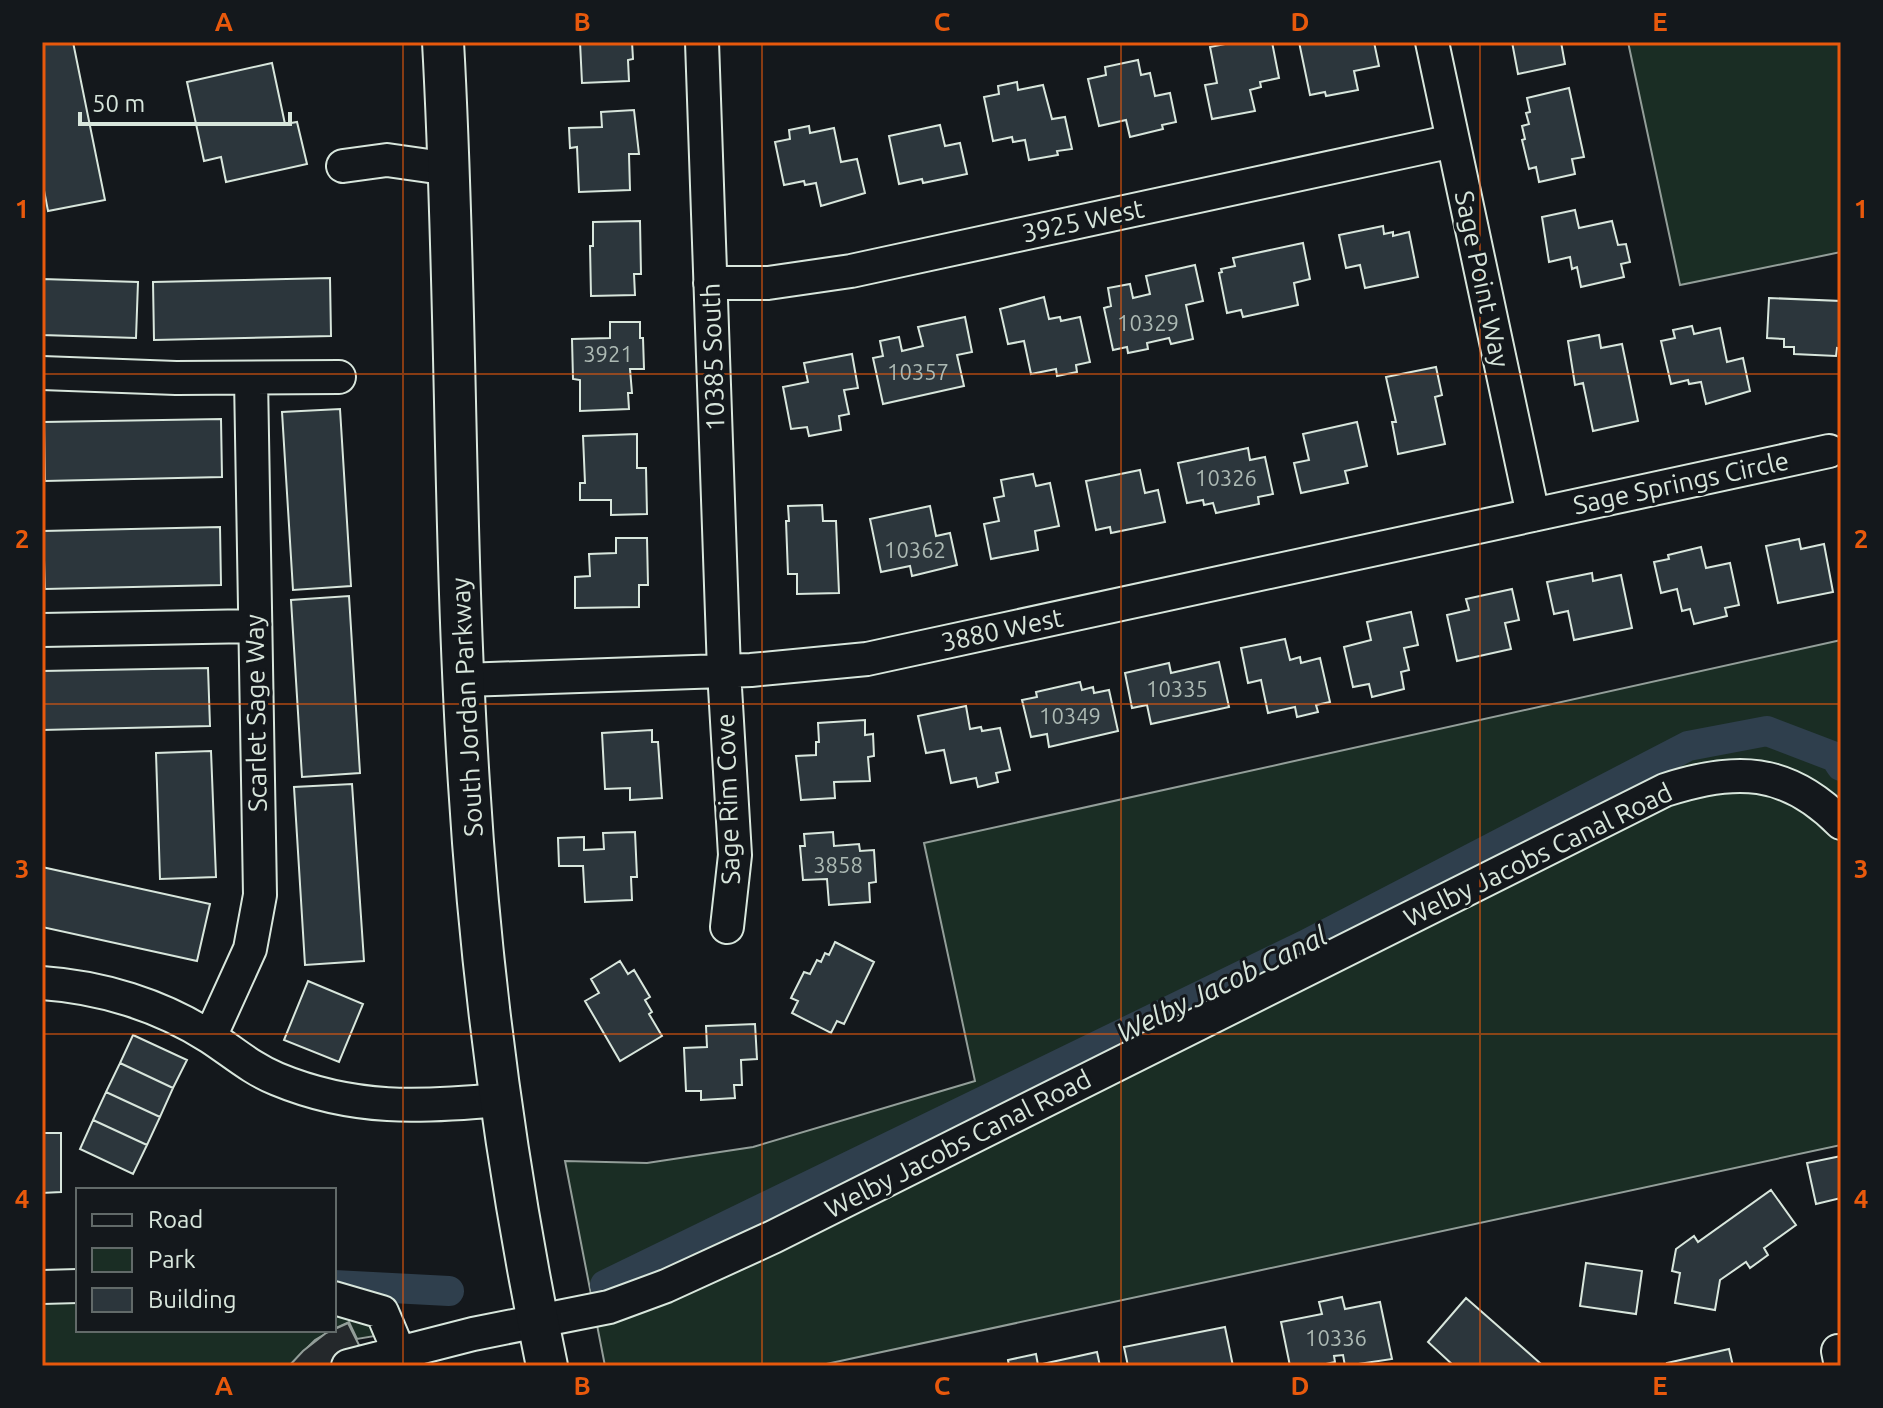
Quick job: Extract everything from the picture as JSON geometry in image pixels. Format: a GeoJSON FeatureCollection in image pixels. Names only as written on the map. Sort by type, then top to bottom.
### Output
{"type":"FeatureCollection","features":[{"type":"Feature","properties":{"kind":"main road","name":"South Jordan Parkway"},"geometry":{"type":"LineString","coordinates":[[443,42],[450,169],[463,680],[477,890],[501,1100],[547,1366]]}},
{"type":"Feature","properties":{"kind":"street","name":"10385 South"},"geometry":{"type":"LineString","coordinates":[[702,42],[724,671]]}},
{"type":"Feature","properties":{"kind":"street","name":"Sage Point Way"},"geometry":{"type":"LineString","coordinates":[[1432,42],[1533,515]]}},
{"type":"Feature","properties":{"kind":"street","name":"3925 West"},"geometry":{"type":"LineString","coordinates":[[710,283],[768,283],[851,271],[1453,141]]}},
{"type":"Feature","properties":{"kind":"street"},"geometry":{"type":"LineString","coordinates":[[343,166],[387,160],[450,169]]}},
{"type":"Feature","properties":{"kind":"street"},"geometry":{"type":"LineString","coordinates":[[42,373],[339,377]]}},
{"type":"Feature","properties":{"kind":"street","name":"Scarlet Sage Way"},"geometry":{"type":"LineString","coordinates":[[210,1037],[244,966],[255,931],[260,895],[251,378]]}},
{"type":"Feature","properties":{"kind":"street","name":"Sage Springs Circle"},"geometry":{"type":"LineString","coordinates":[[1533,515],[1829,451]]}},
{"type":"Feature","properties":{"kind":"street","name":"3880 West"},"geometry":{"type":"LineString","coordinates":[[463,680],[724,671],[867,659],[1533,515]]}},
{"type":"Feature","properties":{"kind":"street"},"geometry":{"type":"LineString","coordinates":[[42,630],[255,626]]}},
{"type":"Feature","properties":{"kind":"street","name":"Sage Rim Cove"},"geometry":{"type":"LineString","coordinates":[[724,671],[735,855],[727,927]]}},
{"type":"Feature","properties":{"kind":"street","name":"Welby Jacobs Canal Road"},"geometry":{"type":"LineString","coordinates":[[348,1366],[399,1352],[434,1356],[538,1322],[609,1307],[666,1286],[773,1237],[1665,790],[1716,776],[1763,777],[1808,795],[1841,823]]}},
{"type":"Feature","properties":{"kind":"street"},"geometry":{"type":"LineString","coordinates":[[42,983],[112,993],[172,1017],[274,1078],[344,1101],[434,1106],[501,1100]]}},
{"type":"Feature","properties":{"kind":"street"},"geometry":{"type":"LineString","coordinates":[[42,1287],[76,1286]]}},
{"type":"Feature","properties":{"kind":"street"},"geometry":{"type":"LineString","coordinates":[[336,1299],[382,1312],[399,1352]]}},
{"type":"Feature","properties":{"kind":"green space"},"geometry":{"type":"Polygon","coordinates":[[[1628,42],[1841,42],[1841,252],[1680,285],[1628,42]]]}},
{"type":"Feature","properties":{"kind":"green space"},"geometry":{"type":"Polygon","coordinates":[[[1841,640],[1841,1145],[817,1366],[605,1366],[565,1161],[647,1163],[753,1147],[975,1081],[924,843],[1841,640]]]}},
{"type":"Feature","properties":{"kind":"green space"},"geometry":{"type":"Polygon","coordinates":[[[76,1297],[76,1332],[329,1332],[315,1340],[289,1366],[42,1366],[42,1298],[76,1297]]]}},
{"type":"Feature","properties":{"kind":"green space"},"geometry":{"type":"Polygon","coordinates":[[[336,1310],[377,1325],[375,1336],[357,1339],[349,1322],[336,1328],[336,1310]]]}},
{"type":"Feature","properties":{"kind":"shaded area"},"geometry":{"type":"Polygon","coordinates":[[[348,1323],[359,1345],[401,1366],[289,1366],[303,1351],[326,1333],[336,1332],[336,1328],[348,1323]]]}},
{"type":"Feature","properties":{"kind":"building"},"geometry":{"type":"Polygon","coordinates":[[[42,42],[73,42],[105,200],[48,211],[42,180],[42,42]]]}},
{"type":"Feature","properties":{"kind":"building"},"geometry":{"type":"Polygon","coordinates":[[[580,42],[632,42],[633,59],[628,60],[629,81],[582,83],[580,42]]]}},
{"type":"Feature","properties":{"kind":"building"},"geometry":{"type":"Polygon","coordinates":[[[1235,42],[1272,42],[1279,78],[1260,82],[1261,87],[1250,90],[1255,111],[1212,119],[1205,85],[1217,83],[1210,47],[1235,42]]]}},
{"type":"Feature","properties":{"kind":"building"},"geometry":{"type":"Polygon","coordinates":[[[1299,42],[1374,42],[1379,66],[1354,71],[1358,90],[1326,96],[1325,92],[1310,95],[1299,42]]]}},
{"type":"Feature","properties":{"kind":"building"},"geometry":{"type":"Polygon","coordinates":[[[1512,42],[1561,42],[1565,64],[1518,74],[1512,42]]]}},
{"type":"Feature","properties":{"kind":"building"},"geometry":{"type":"Polygon","coordinates":[[[1138,60],[1141,75],[1150,73],[1155,96],[1170,93],[1176,122],[1162,125],[1163,129],[1130,137],[1126,120],[1099,126],[1088,79],[1106,75],[1105,67],[1138,60]]]}},
{"type":"Feature","properties":{"kind":"building"},"geometry":{"type":"Polygon","coordinates":[[[272,63],[285,124],[297,122],[307,164],[226,182],[221,157],[204,161],[187,82],[272,63]]]}},
{"type":"Feature","properties":{"kind":"building"},"geometry":{"type":"Polygon","coordinates":[[[1017,82],[1018,90],[1043,85],[1052,119],[1065,117],[1072,149],[1029,160],[1025,140],[1013,142],[1012,137],[993,141],[984,97],[999,94],[998,86],[1017,82]]]}},
{"type":"Feature","properties":{"kind":"building"},"geometry":{"type":"Polygon","coordinates":[[[1569,88],[1584,157],[1572,159],[1575,174],[1539,182],[1536,167],[1529,169],[1522,140],[1525,139],[1522,126],[1529,124],[1527,98],[1569,88]]]}},
{"type":"Feature","properties":{"kind":"building"},"geometry":{"type":"Polygon","coordinates":[[[634,110],[639,154],[629,154],[630,190],[579,192],[577,147],[570,148],[569,128],[602,127],[601,112],[634,110]]]}},
{"type":"Feature","properties":{"kind":"building"},"geometry":{"type":"Polygon","coordinates":[[[940,125],[945,146],[960,143],[967,174],[923,183],[922,179],[899,184],[889,136],[940,125]]]}},
{"type":"Feature","properties":{"kind":"building"},"geometry":{"type":"Polygon","coordinates":[[[809,126],[810,133],[834,128],[841,162],[857,159],[865,193],[821,206],[816,183],[805,185],[804,181],[784,185],[775,142],[790,139],[789,130],[809,126]]]}},
{"type":"Feature","properties":{"kind":"building"},"geometry":{"type":"Polygon","coordinates":[[[1575,210],[1579,228],[1612,221],[1618,245],[1626,244],[1630,262],[1621,264],[1624,277],[1581,287],[1577,267],[1572,269],[1570,257],[1549,262],[1542,217],[1575,210]]]}},
{"type":"Feature","properties":{"kind":"building"},"geometry":{"type":"Polygon","coordinates":[[[640,221],[641,274],[634,274],[635,295],[591,296],[593,222],[640,221]]]}},
{"type":"Feature","properties":{"kind":"building"},"geometry":{"type":"Polygon","coordinates":[[[1383,226],[1384,234],[1393,232],[1393,236],[1409,232],[1418,277],[1365,288],[1360,265],[1346,268],[1339,235],[1383,226]]]}},
{"type":"Feature","properties":{"kind":"building"},"geometry":{"type":"Polygon","coordinates":[[[1303,243],[1310,279],[1294,283],[1298,305],[1243,317],[1241,310],[1227,313],[1219,273],[1221,269],[1235,266],[1233,258],[1303,243]]]}},
{"type":"Feature","properties":{"kind":"building"},"geometry":{"type":"Polygon","coordinates":[[[1195,265],[1203,301],[1186,305],[1193,339],[1171,344],[1169,338],[1147,343],[1148,349],[1128,353],[1127,347],[1113,350],[1104,308],[1111,306],[1108,288],[1130,284],[1133,298],[1150,294],[1146,276],[1195,265]]]}},
{"type":"Feature","properties":{"kind":"building"},"geometry":{"type":"Polygon","coordinates":[[[330,278],[331,336],[154,340],[153,282],[330,278]]]}},
{"type":"Feature","properties":{"kind":"building"},"geometry":{"type":"Polygon","coordinates":[[[42,279],[138,282],[136,338],[42,335],[42,279]]]}},
{"type":"Feature","properties":{"kind":"building"},"geometry":{"type":"Polygon","coordinates":[[[1044,297],[1049,319],[1060,317],[1061,321],[1080,317],[1090,362],[1076,365],[1077,372],[1057,376],[1056,369],[1031,374],[1024,341],[1008,344],[1000,309],[1044,297]]]}},
{"type":"Feature","properties":{"kind":"building"},"geometry":{"type":"Polygon","coordinates":[[[1769,298],[1841,301],[1841,349],[1837,348],[1836,356],[1794,354],[1794,347],[1784,347],[1784,339],[1767,338],[1769,298]]]}},
{"type":"Feature","properties":{"kind":"building"},"geometry":{"type":"Polygon","coordinates":[[[965,317],[972,352],[957,355],[964,386],[883,404],[873,358],[883,356],[880,341],[899,337],[902,351],[923,346],[918,327],[965,317]]]}},
{"type":"Feature","properties":{"kind":"building"},"geometry":{"type":"Polygon","coordinates":[[[610,322],[640,322],[644,369],[630,369],[632,393],[628,393],[629,409],[580,411],[580,380],[573,379],[572,339],[610,338],[610,322]]]}},
{"type":"Feature","properties":{"kind":"building"},"geometry":{"type":"Polygon","coordinates":[[[1692,326],[1694,334],[1720,328],[1727,362],[1743,358],[1750,391],[1706,404],[1701,382],[1689,384],[1688,380],[1671,384],[1661,341],[1675,338],[1673,330],[1692,326]]]}},
{"type":"Feature","properties":{"kind":"building"},"geometry":{"type":"Polygon","coordinates":[[[1599,335],[1601,348],[1622,344],[1638,421],[1593,431],[1583,383],[1575,385],[1568,341],[1599,335]]]}},
{"type":"Feature","properties":{"kind":"building"},"geometry":{"type":"Polygon","coordinates":[[[852,354],[858,388],[844,390],[849,414],[839,416],[841,430],[809,436],[807,427],[791,429],[783,387],[808,382],[804,363],[852,354]]]}},
{"type":"Feature","properties":{"kind":"building"},"geometry":{"type":"Polygon","coordinates":[[[1436,367],[1442,395],[1435,397],[1445,444],[1398,454],[1392,422],[1396,422],[1386,377],[1436,367]]]}},
{"type":"Feature","properties":{"kind":"building"},"geometry":{"type":"Polygon","coordinates":[[[340,409],[351,586],[293,590],[282,412],[340,409]]]}},
{"type":"Feature","properties":{"kind":"building"},"geometry":{"type":"Polygon","coordinates":[[[221,419],[222,477],[45,481],[44,422],[221,419]]]}},
{"type":"Feature","properties":{"kind":"building"},"geometry":{"type":"Polygon","coordinates":[[[1357,422],[1367,466],[1345,471],[1348,483],[1301,493],[1294,463],[1309,460],[1303,434],[1357,422]]]}},
{"type":"Feature","properties":{"kind":"building"},"geometry":{"type":"Polygon","coordinates":[[[637,434],[637,468],[646,468],[647,514],[611,515],[611,500],[580,500],[580,483],[585,483],[583,436],[637,434]]]}},
{"type":"Feature","properties":{"kind":"building"},"geometry":{"type":"Polygon","coordinates":[[[1248,448],[1250,460],[1265,457],[1273,494],[1258,497],[1259,504],[1216,513],[1213,503],[1204,505],[1203,500],[1187,503],[1178,463],[1248,448]]]}},
{"type":"Feature","properties":{"kind":"building"},"geometry":{"type":"Polygon","coordinates":[[[1140,470],[1145,493],[1158,490],[1165,522],[1111,533],[1110,527],[1096,530],[1086,481],[1140,470]]]}},
{"type":"Feature","properties":{"kind":"building"},"geometry":{"type":"Polygon","coordinates":[[[1033,474],[1036,486],[1050,483],[1059,526],[1035,531],[1038,550],[991,559],[984,524],[999,521],[994,498],[1004,496],[1001,480],[1033,474]]]}},
{"type":"Feature","properties":{"kind":"building"},"geometry":{"type":"Polygon","coordinates":[[[822,505],[823,521],[836,521],[839,593],[797,594],[797,574],[788,574],[788,506],[822,505]]]}},
{"type":"Feature","properties":{"kind":"building"},"geometry":{"type":"Polygon","coordinates":[[[930,506],[936,536],[950,533],[957,565],[912,576],[910,566],[881,572],[870,519],[930,506]]]}},
{"type":"Feature","properties":{"kind":"building"},"geometry":{"type":"Polygon","coordinates":[[[220,527],[221,585],[45,589],[43,531],[220,527]]]}},
{"type":"Feature","properties":{"kind":"building"},"geometry":{"type":"Polygon","coordinates":[[[616,538],[647,538],[648,585],[639,585],[639,607],[575,608],[575,577],[590,576],[589,554],[616,553],[616,538]]]}},
{"type":"Feature","properties":{"kind":"building"},"geometry":{"type":"Polygon","coordinates":[[[1799,539],[1801,549],[1824,544],[1833,592],[1778,603],[1766,546],[1799,539]]]}},
{"type":"Feature","properties":{"kind":"building"},"geometry":{"type":"Polygon","coordinates":[[[1701,547],[1706,568],[1730,563],[1739,605],[1725,608],[1727,616],[1694,624],[1690,609],[1682,611],[1677,589],[1661,593],[1654,562],[1669,559],[1668,555],[1701,547]]]}},
{"type":"Feature","properties":{"kind":"building"},"geometry":{"type":"Polygon","coordinates":[[[1592,573],[1593,581],[1621,575],[1632,628],[1574,640],[1568,611],[1554,614],[1547,582],[1592,573]]]}},
{"type":"Feature","properties":{"kind":"building"},"geometry":{"type":"Polygon","coordinates":[[[1512,589],[1519,620],[1505,623],[1511,649],[1457,661],[1447,615],[1469,610],[1466,599],[1512,589]]]}},
{"type":"Feature","properties":{"kind":"building"},"geometry":{"type":"Polygon","coordinates":[[[349,596],[360,773],[302,777],[291,600],[349,596]]]}},
{"type":"Feature","properties":{"kind":"building"},"geometry":{"type":"Polygon","coordinates":[[[1411,612],[1418,645],[1404,648],[1409,670],[1401,672],[1404,689],[1372,697],[1369,684],[1353,687],[1344,647],[1371,640],[1367,622],[1411,612]]]}},
{"type":"Feature","properties":{"kind":"building"},"geometry":{"type":"Polygon","coordinates":[[[1285,639],[1290,660],[1300,657],[1301,663],[1320,658],[1330,702],[1316,705],[1318,712],[1297,717],[1295,707],[1268,713],[1261,680],[1248,683],[1241,648],[1285,639]]]}},
{"type":"Feature","properties":{"kind":"building"},"geometry":{"type":"Polygon","coordinates":[[[1219,662],[1229,707],[1151,724],[1147,705],[1132,708],[1125,673],[1169,663],[1171,673],[1219,662]]]}},
{"type":"Feature","properties":{"kind":"building"},"geometry":{"type":"Polygon","coordinates":[[[208,668],[210,726],[42,730],[42,671],[208,668]]]}},
{"type":"Feature","properties":{"kind":"building"},"geometry":{"type":"Polygon","coordinates":[[[1080,682],[1082,690],[1093,687],[1094,693],[1109,690],[1118,731],[1049,747],[1047,734],[1031,737],[1022,700],[1037,697],[1036,692],[1080,682]]]}},
{"type":"Feature","properties":{"kind":"building"},"geometry":{"type":"Polygon","coordinates":[[[966,706],[970,729],[1000,728],[1010,770],[996,773],[998,782],[978,787],[976,778],[951,783],[944,750],[926,753],[918,716],[966,706]]]}},
{"type":"Feature","properties":{"kind":"building"},"geometry":{"type":"Polygon","coordinates":[[[865,720],[865,735],[873,734],[874,756],[868,757],[870,781],[834,782],[835,798],[801,800],[796,756],[816,755],[818,723],[865,720]]]}},
{"type":"Feature","properties":{"kind":"building"},"geometry":{"type":"Polygon","coordinates":[[[652,730],[652,742],[658,742],[662,798],[630,800],[630,788],[605,789],[602,733],[652,730]]]}},
{"type":"Feature","properties":{"kind":"building"},"geometry":{"type":"Polygon","coordinates":[[[211,751],[216,877],[160,879],[156,753],[211,751]]]}},
{"type":"Feature","properties":{"kind":"building"},"geometry":{"type":"Polygon","coordinates":[[[352,784],[364,961],[305,965],[294,787],[352,784]]]}},
{"type":"Feature","properties":{"kind":"building"},"geometry":{"type":"Polygon","coordinates":[[[635,832],[637,877],[631,877],[632,900],[585,902],[583,866],[559,866],[558,838],[584,837],[584,850],[604,849],[603,833],[635,832]]]}},
{"type":"Feature","properties":{"kind":"building"},"geometry":{"type":"Polygon","coordinates":[[[833,832],[834,846],[859,844],[860,851],[874,850],[876,882],[869,883],[870,902],[829,905],[827,879],[803,880],[800,846],[805,846],[804,834],[833,832]]]}},
{"type":"Feature","properties":{"kind":"building"},"geometry":{"type":"Polygon","coordinates":[[[42,867],[210,904],[197,961],[42,927],[42,867]]]}},
{"type":"Feature","properties":{"kind":"building"},"geometry":{"type":"Polygon","coordinates":[[[835,942],[874,962],[844,1024],[837,1021],[831,1033],[792,1013],[798,1001],[791,998],[804,972],[810,974],[817,960],[821,962],[825,953],[829,955],[835,942]]]}},
{"type":"Feature","properties":{"kind":"building"},"geometry":{"type":"Polygon","coordinates":[[[620,961],[628,974],[634,970],[650,997],[645,1000],[652,1012],[649,1014],[662,1036],[620,1061],[585,1001],[599,993],[591,979],[620,961]]]}},
{"type":"Feature","properties":{"kind":"building"},"geometry":{"type":"Polygon","coordinates":[[[308,981],[363,1004],[339,1062],[284,1040],[308,981]]]}},
{"type":"Feature","properties":{"kind":"building"},"geometry":{"type":"Polygon","coordinates":[[[755,1024],[757,1059],[741,1060],[742,1085],[734,1085],[735,1098],[701,1100],[701,1091],[686,1091],[684,1048],[707,1047],[706,1026],[755,1024]]]}},
{"type":"Feature","properties":{"kind":"building"},"geometry":{"type":"Polygon","coordinates":[[[133,1035],[187,1060],[173,1088],[120,1063],[133,1035]]]}},
{"type":"Feature","properties":{"kind":"building"},"geometry":{"type":"Polygon","coordinates":[[[120,1063],[173,1088],[160,1117],[106,1092],[120,1063]]]}},
{"type":"Feature","properties":{"kind":"building"},"geometry":{"type":"Polygon","coordinates":[[[106,1092],[160,1117],[147,1145],[93,1120],[106,1092]]]}},
{"type":"Feature","properties":{"kind":"building"},"geometry":{"type":"Polygon","coordinates":[[[93,1120],[147,1145],[133,1174],[80,1149],[93,1120]]]}},
{"type":"Feature","properties":{"kind":"building"},"geometry":{"type":"Polygon","coordinates":[[[42,1133],[61,1133],[61,1192],[42,1193],[42,1133]]]}},
{"type":"Feature","properties":{"kind":"building"},"geometry":{"type":"Polygon","coordinates":[[[1841,1156],[1841,1198],[1816,1204],[1807,1163],[1841,1156]]]}},
{"type":"Feature","properties":{"kind":"building"},"geometry":{"type":"Polygon","coordinates":[[[1771,1190],[1796,1225],[1764,1248],[1768,1255],[1750,1268],[1746,1262],[1720,1280],[1715,1310],[1675,1303],[1680,1273],[1672,1271],[1676,1249],[1694,1236],[1698,1242],[1771,1190]]]}},
{"type":"Feature","properties":{"kind":"building"},"geometry":{"type":"Polygon","coordinates":[[[1586,1263],[1642,1271],[1636,1314],[1580,1306],[1586,1263]]]}},
{"type":"Feature","properties":{"kind":"building"},"geometry":{"type":"Polygon","coordinates":[[[1342,1297],[1345,1309],[1380,1302],[1392,1359],[1345,1366],[1343,1355],[1334,1356],[1335,1362],[1317,1366],[1290,1366],[1281,1322],[1322,1314],[1319,1302],[1342,1297]]]}},
{"type":"Feature","properties":{"kind":"building"},"geometry":{"type":"Polygon","coordinates":[[[1466,1298],[1540,1363],[1537,1366],[1454,1366],[1428,1342],[1466,1298]]]}},
{"type":"Feature","properties":{"kind":"building"},"geometry":{"type":"Polygon","coordinates":[[[1225,1327],[1233,1366],[1128,1366],[1124,1347],[1225,1327]]]}},
{"type":"Feature","properties":{"kind":"building"},"geometry":{"type":"Polygon","coordinates":[[[1729,1349],[1733,1366],[1668,1366],[1667,1363],[1729,1349]]]}},
{"type":"Feature","properties":{"kind":"building"},"geometry":{"type":"Polygon","coordinates":[[[1097,1352],[1100,1366],[1009,1366],[1008,1360],[1036,1354],[1038,1365],[1097,1352]]]}},
{"type":"Feature","properties":{"kind":"waterway","name":"Welby Jacob Canal"},"geometry":{"type":"LineString","coordinates":[[605,1285],[1305,945],[1688,746],[1767,731],[1835,757],[1841,766]]}},
{"type":"Feature","properties":{"kind":"waterway","name":"Welby Jacob Canal"},"geometry":{"type":"LineString","coordinates":[[336,1285],[449,1291]]}}]}
